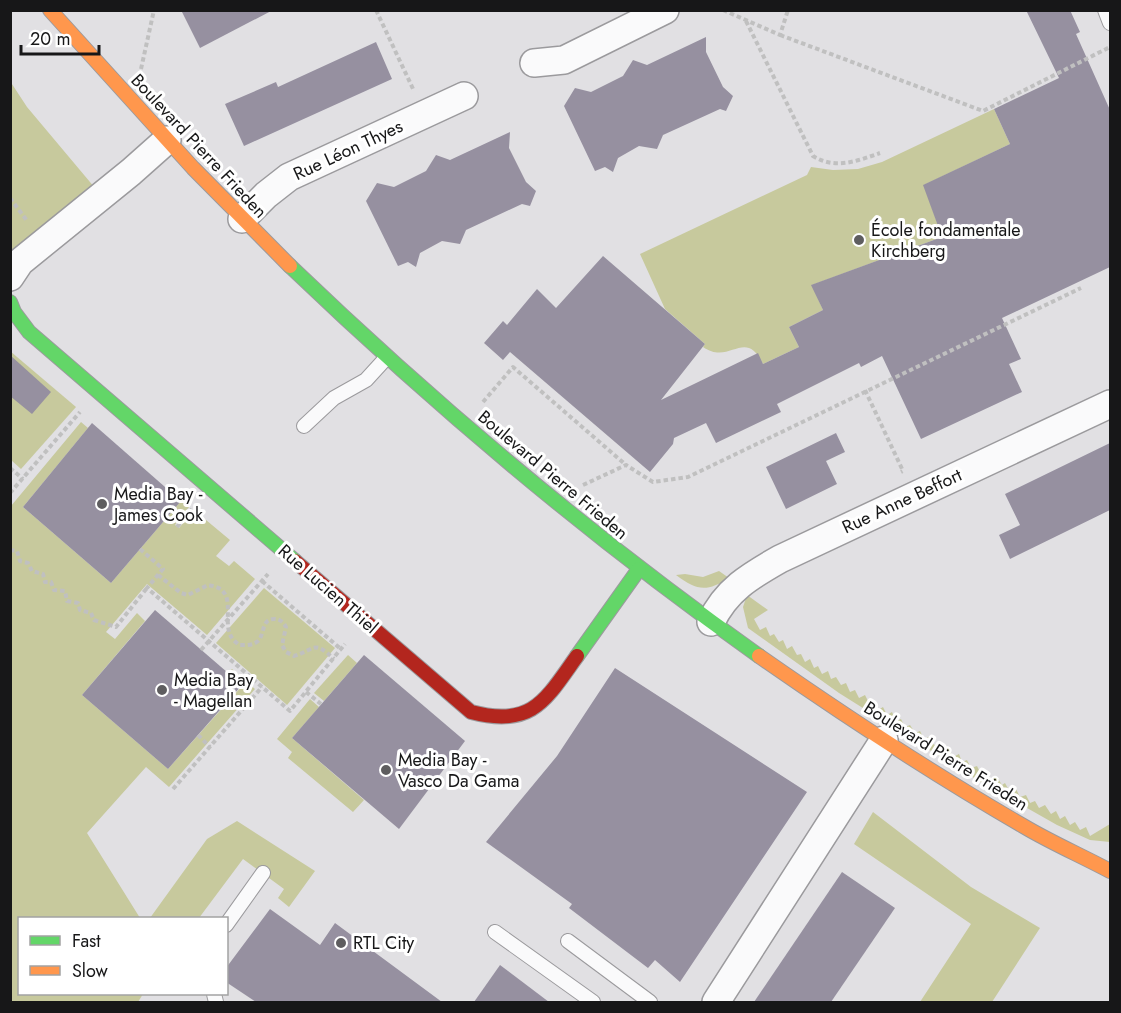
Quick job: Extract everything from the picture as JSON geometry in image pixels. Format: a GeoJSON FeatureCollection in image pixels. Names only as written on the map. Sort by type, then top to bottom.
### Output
{"type":"FeatureCollection","features":[{"type":"Feature","properties":{"kind":"main road","name":"Boulevard Pierre Frieden"},"geometry":{"type":"LineString","coordinates":[[50,10],[242,219],[387,357],[503,460],[639,569],[773,667],[884,740],[1026,828],[1110,871]]}},
{"type":"Feature","properties":{"kind":"main road","name":"Rue Lucien Thiel"},"geometry":{"type":"LineString","coordinates":[[10,302],[14,312],[29,332],[471,712],[496,719],[515,717],[528,712],[546,699],[639,569]]}},
{"type":"Feature","properties":{"kind":"street"},"geometry":{"type":"LineString","coordinates":[[534,63],[564,60],[665,10]]}},
{"type":"Feature","properties":{"kind":"street","name":"Rue Léon Thyes"},"geometry":{"type":"LineString","coordinates":[[242,219],[266,195],[289,177],[464,96]]}},
{"type":"Feature","properties":{"kind":"street"},"geometry":{"type":"LineString","coordinates":[[10,277],[20,262],[167,140]]}},
{"type":"Feature","properties":{"kind":"street","name":"Rue Anne Beffort"},"geometry":{"type":"LineString","coordinates":[[711,622],[718,607],[735,588],[759,570],[1110,404]]}},
{"type":"Feature","properties":{"kind":"street"},"geometry":{"type":"LineString","coordinates":[[716,1002],[884,740]]}},
{"type":"Feature","properties":{"kind":"lane"},"geometry":{"type":"LineString","coordinates":[[1105,10],[1110,23]]}},
{"type":"Feature","properties":{"kind":"lane"},"geometry":{"type":"LineString","coordinates":[[304,426],[334,398],[366,380],[387,357]]}},
{"type":"Feature","properties":{"kind":"lane"},"geometry":{"type":"LineString","coordinates":[[228,921],[263,873]]}},
{"type":"Feature","properties":{"kind":"lane"},"geometry":{"type":"LineString","coordinates":[[495,932],[593,1002]]}},
{"type":"Feature","properties":{"kind":"lane"},"geometry":{"type":"LineString","coordinates":[[568,941],[650,1002]]}},
{"type":"Feature","properties":{"kind":"path"},"geometry":{"type":"LineString","coordinates":[[140,71],[154,10]]}},
{"type":"Feature","properties":{"kind":"path"},"geometry":{"type":"LineString","coordinates":[[376,10],[425,114]]}},
{"type":"Feature","properties":{"kind":"path"},"geometry":{"type":"LineString","coordinates":[[723,10],[746,21],[983,111],[1110,47]]}},
{"type":"Feature","properties":{"kind":"path"},"geometry":{"type":"LineString","coordinates":[[780,34],[788,10]]}},
{"type":"Feature","properties":{"kind":"path"},"geometry":{"type":"LineString","coordinates":[[746,21],[813,156],[822,162],[836,164],[854,162],[880,153]]}},
{"type":"Feature","properties":{"kind":"path"},"geometry":{"type":"LineString","coordinates":[[10,198],[32,227]]}},
{"type":"Feature","properties":{"kind":"path"},"geometry":{"type":"LineString","coordinates":[[492,410],[483,402],[513,367],[626,465],[654,482],[688,477],[1081,288]]}},
{"type":"Feature","properties":{"kind":"path"},"geometry":{"type":"LineString","coordinates":[[865,390],[903,471],[894,475]]}},
{"type":"Feature","properties":{"kind":"path"},"geometry":{"type":"LineString","coordinates":[[10,493],[98,391]]}},
{"type":"Feature","properties":{"kind":"path"},"geometry":{"type":"LineString","coordinates":[[590,492],[582,485],[626,465]]}},
{"type":"Feature","properties":{"kind":"path"},"geometry":{"type":"LineString","coordinates":[[10,468],[23,479]]}},
{"type":"Feature","properties":{"kind":"path"},"geometry":{"type":"LineString","coordinates":[[177,527],[192,509]]}},
{"type":"Feature","properties":{"kind":"path"},"geometry":{"type":"LineString","coordinates":[[10,550],[16,552],[20,561],[28,563],[32,571],[43,574],[45,582],[51,582],[54,590],[65,591],[67,601],[78,603],[80,610],[91,613],[94,620],[116,627],[164,569],[140,549]]}},
{"type":"Feature","properties":{"kind":"path"},"geometry":{"type":"LineString","coordinates":[[158,575],[181,593],[188,595],[208,585],[221,590],[229,606],[228,630],[239,645],[254,644],[260,639],[266,622],[276,619],[282,621],[286,627],[282,645],[286,652],[294,656],[314,647],[321,649],[334,659]]}},
{"type":"Feature","properties":{"kind":"path"},"geometry":{"type":"LineString","coordinates":[[201,650],[260,582],[342,650]]}},
{"type":"Feature","properties":{"kind":"path"},"geometry":{"type":"LineString","coordinates":[[147,588],[290,711],[346,645],[340,640]]}},
{"type":"Feature","properties":{"kind":"path"},"geometry":{"type":"LineString","coordinates":[[173,789],[262,687]]}},
{"type":"Feature","properties":{"kind":"path"},"geometry":{"type":"LineString","coordinates":[[306,692],[321,704]]}},
{"type":"Feature","properties":{"kind":"path"},"geometry":{"type":"LineString","coordinates":[[198,735],[210,747]]}},
{"type":"Feature","properties":{"kind":"green space"},"geometry":{"type":"Polygon","coordinates":[[[10,81],[27,107],[95,188],[10,258],[10,81]]]}},
{"type":"Feature","properties":{"kind":"green space"},"geometry":{"type":"Polygon","coordinates":[[[994,109],[1010,144],[924,185],[942,237],[812,285],[823,310],[789,327],[799,347],[763,364],[750,348],[713,352],[703,347],[705,344],[665,309],[640,254],[807,175],[811,167],[833,170],[858,169],[882,162],[994,109]]]}},
{"type":"Feature","properties":{"kind":"green space"},"geometry":{"type":"Polygon","coordinates":[[[10,351],[76,407],[21,469],[11,460],[10,351]]]}},
{"type":"Feature","properties":{"kind":"green space"},"geometry":{"type":"Polygon","coordinates":[[[81,422],[88,428],[23,507],[111,583],[181,501],[189,507],[175,525],[179,528],[194,510],[230,540],[216,556],[229,566],[234,561],[255,579],[207,635],[147,584],[106,632],[115,639],[137,613],[145,621],[82,695],[168,769],[242,686],[228,673],[232,669],[255,689],[169,787],[146,767],[87,833],[139,917],[18,917],[18,995],[142,995],[138,1002],[11,1002],[11,506],[81,422]]]}},
{"type":"Feature","properties":{"kind":"green space"},"geometry":{"type":"Polygon","coordinates":[[[719,571],[729,578],[714,586],[702,588],[676,575],[703,577],[719,571]]]}},
{"type":"Feature","properties":{"kind":"green space"},"geometry":{"type":"Polygon","coordinates":[[[264,588],[335,648],[287,705],[216,643],[264,588]]]}},
{"type":"Feature","properties":{"kind":"green space"},"geometry":{"type":"Polygon","coordinates":[[[747,595],[768,610],[754,619],[760,630],[766,627],[770,636],[774,634],[779,642],[783,640],[787,649],[792,646],[797,655],[801,654],[805,662],[810,659],[814,668],[818,666],[822,674],[828,671],[831,679],[836,677],[841,685],[846,683],[850,692],[855,690],[859,698],[865,695],[869,703],[873,701],[878,710],[883,707],[887,715],[892,712],[896,721],[901,719],[905,727],[910,725],[915,733],[920,731],[924,739],[929,737],[934,745],[939,743],[943,750],[948,748],[953,757],[959,754],[962,762],[967,760],[971,768],[977,766],[981,774],[986,771],[991,780],[997,777],[1002,785],[1005,783],[1010,792],[1016,789],[1020,797],[1026,795],[1030,803],[1035,801],[1039,808],[1045,805],[1051,814],[1056,811],[1060,819],[1065,816],[1070,825],[1075,822],[1080,830],[1086,827],[1090,836],[1110,824],[1110,842],[1090,840],[1057,825],[979,781],[839,693],[748,628],[743,607],[747,595]]]}},
{"type":"Feature","properties":{"kind":"green space"},"geometry":{"type":"Polygon","coordinates":[[[348,655],[357,663],[324,701],[314,693],[348,655]]]}},
{"type":"Feature","properties":{"kind":"green space"},"geometry":{"type":"Polygon","coordinates":[[[310,699],[319,707],[292,738],[364,800],[353,812],[288,758],[292,752],[277,739],[310,699]]]}},
{"type":"Feature","properties":{"kind":"green space"},"geometry":{"type":"Polygon","coordinates":[[[873,812],[971,887],[1040,928],[992,1002],[920,1002],[971,924],[854,844],[873,812]]]}},
{"type":"Feature","properties":{"kind":"green space"},"geometry":{"type":"Polygon","coordinates":[[[237,821],[315,871],[289,907],[278,898],[284,889],[243,859],[200,917],[151,917],[207,839],[237,821]]]}},
{"type":"Feature","properties":{"kind":"building"},"geometry":{"type":"Polygon","coordinates":[[[181,10],[273,10],[200,48],[181,10]]]}},
{"type":"Feature","properties":{"kind":"building"},"geometry":{"type":"Polygon","coordinates":[[[1026,10],[1070,10],[1080,32],[1076,34],[1110,110],[1110,267],[1002,318],[1021,359],[1009,364],[1022,392],[921,439],[882,356],[861,367],[859,363],[777,404],[781,412],[716,443],[706,423],[674,438],[673,444],[650,472],[510,352],[503,360],[484,343],[503,321],[507,325],[537,289],[556,308],[603,256],[705,344],[661,400],[758,353],[763,364],[799,347],[789,327],[823,310],[811,285],[942,237],[923,185],[1010,144],[994,109],[1059,78],[1026,10]]]}},
{"type":"Feature","properties":{"kind":"building"},"geometry":{"type":"Polygon","coordinates":[[[706,37],[706,52],[723,87],[733,96],[726,111],[720,109],[663,135],[657,149],[639,146],[618,158],[613,172],[605,167],[595,171],[564,106],[575,88],[591,92],[623,76],[633,60],[647,65],[706,37]]]}},
{"type":"Feature","properties":{"kind":"building"},"geometry":{"type":"Polygon","coordinates":[[[376,42],[392,79],[244,146],[225,104],[276,82],[278,87],[376,42]]]}},
{"type":"Feature","properties":{"kind":"building"},"geometry":{"type":"Polygon","coordinates":[[[510,132],[509,148],[526,182],[536,191],[530,206],[522,204],[466,230],[460,244],[442,241],[420,253],[416,267],[408,262],[398,266],[366,201],[377,183],[394,187],[426,171],[436,155],[450,160],[510,132]]]}},
{"type":"Feature","properties":{"kind":"building"},"geometry":{"type":"Polygon","coordinates":[[[10,355],[51,392],[32,414],[10,396],[10,355]]]}},
{"type":"Feature","properties":{"kind":"building","name":"Media Bay - James Cook"},"geometry":{"type":"Polygon","coordinates":[[[92,423],[181,501],[111,583],[23,507],[92,423]]]}},
{"type":"Feature","properties":{"kind":"building"},"geometry":{"type":"Polygon","coordinates":[[[836,433],[845,452],[826,461],[837,484],[786,509],[766,467],[836,433]]]}},
{"type":"Feature","properties":{"kind":"building"},"geometry":{"type":"Polygon","coordinates":[[[1110,443],[1110,510],[1010,559],[999,535],[1020,525],[1005,494],[1110,443]]]}},
{"type":"Feature","properties":{"kind":"building","name":"Media Bay - Magellan"},"geometry":{"type":"Polygon","coordinates":[[[155,610],[242,685],[168,769],[82,695],[155,610]]]}},
{"type":"Feature","properties":{"kind":"building","name":"Media Bay - Vasco Da Gama"},"geometry":{"type":"Polygon","coordinates":[[[364,655],[465,741],[399,829],[292,738],[364,655]]]}},
{"type":"Feature","properties":{"kind":"building"},"geometry":{"type":"Polygon","coordinates":[[[615,668],[807,792],[680,982],[655,960],[648,968],[569,908],[572,904],[486,842],[557,756],[615,668]]]}},
{"type":"Feature","properties":{"kind":"building"},"geometry":{"type":"Polygon","coordinates":[[[842,872],[895,908],[831,1002],[754,1002],[842,872]]]}},
{"type":"Feature","properties":{"kind":"building"},"geometry":{"type":"Polygon","coordinates":[[[270,909],[320,945],[335,923],[442,1002],[256,1002],[228,983],[228,965],[270,909]]]}},
{"type":"Feature","properties":{"kind":"building"},"geometry":{"type":"Polygon","coordinates":[[[500,965],[549,1002],[474,1002],[500,965]]]}},
{"type":"Feature","properties":{"kind":"traffic: fast"},"geometry":{"type":"LineString","coordinates":[[290,266],[402,370],[517,470],[636,565],[759,656]]}},
{"type":"Feature","properties":{"kind":"traffic: fast"},"geometry":{"type":"LineString","coordinates":[[10,302],[14,312],[29,332],[295,561]]}},
{"type":"Feature","properties":{"kind":"traffic: fast"},"geometry":{"type":"LineString","coordinates":[[577,656],[639,569]]}},
{"type":"Feature","properties":{"kind":"traffic: slow"},"geometry":{"type":"LineString","coordinates":[[50,10],[193,168],[290,266]]}},
{"type":"Feature","properties":{"kind":"traffic: slow"},"geometry":{"type":"LineString","coordinates":[[759,656],[957,786],[1035,833],[1110,871]]}},
{"type":"Feature","properties":{"kind":"traffic: jam"},"geometry":{"type":"LineString","coordinates":[[295,561],[471,712],[509,716],[535,707],[556,686],[577,656]]}},
{"type":"Feature","properties":{"kind":"place","name":"École fondamentale Kirchberg"},"geometry":{"type":"Point","coordinates":[859,240]}},
{"type":"Feature","properties":{"kind":"place","name":"Media Bay - James Cook"},"geometry":{"type":"Point","coordinates":[102,504]}},
{"type":"Feature","properties":{"kind":"place","name":"Media Bay - Magellan"},"geometry":{"type":"Point","coordinates":[162,690]}},
{"type":"Feature","properties":{"kind":"place","name":"Media Bay - Vasco Da Gama"},"geometry":{"type":"Point","coordinates":[386,770]}},
{"type":"Feature","properties":{"kind":"place","name":"RTL City"},"geometry":{"type":"Point","coordinates":[341,943]}}]}
